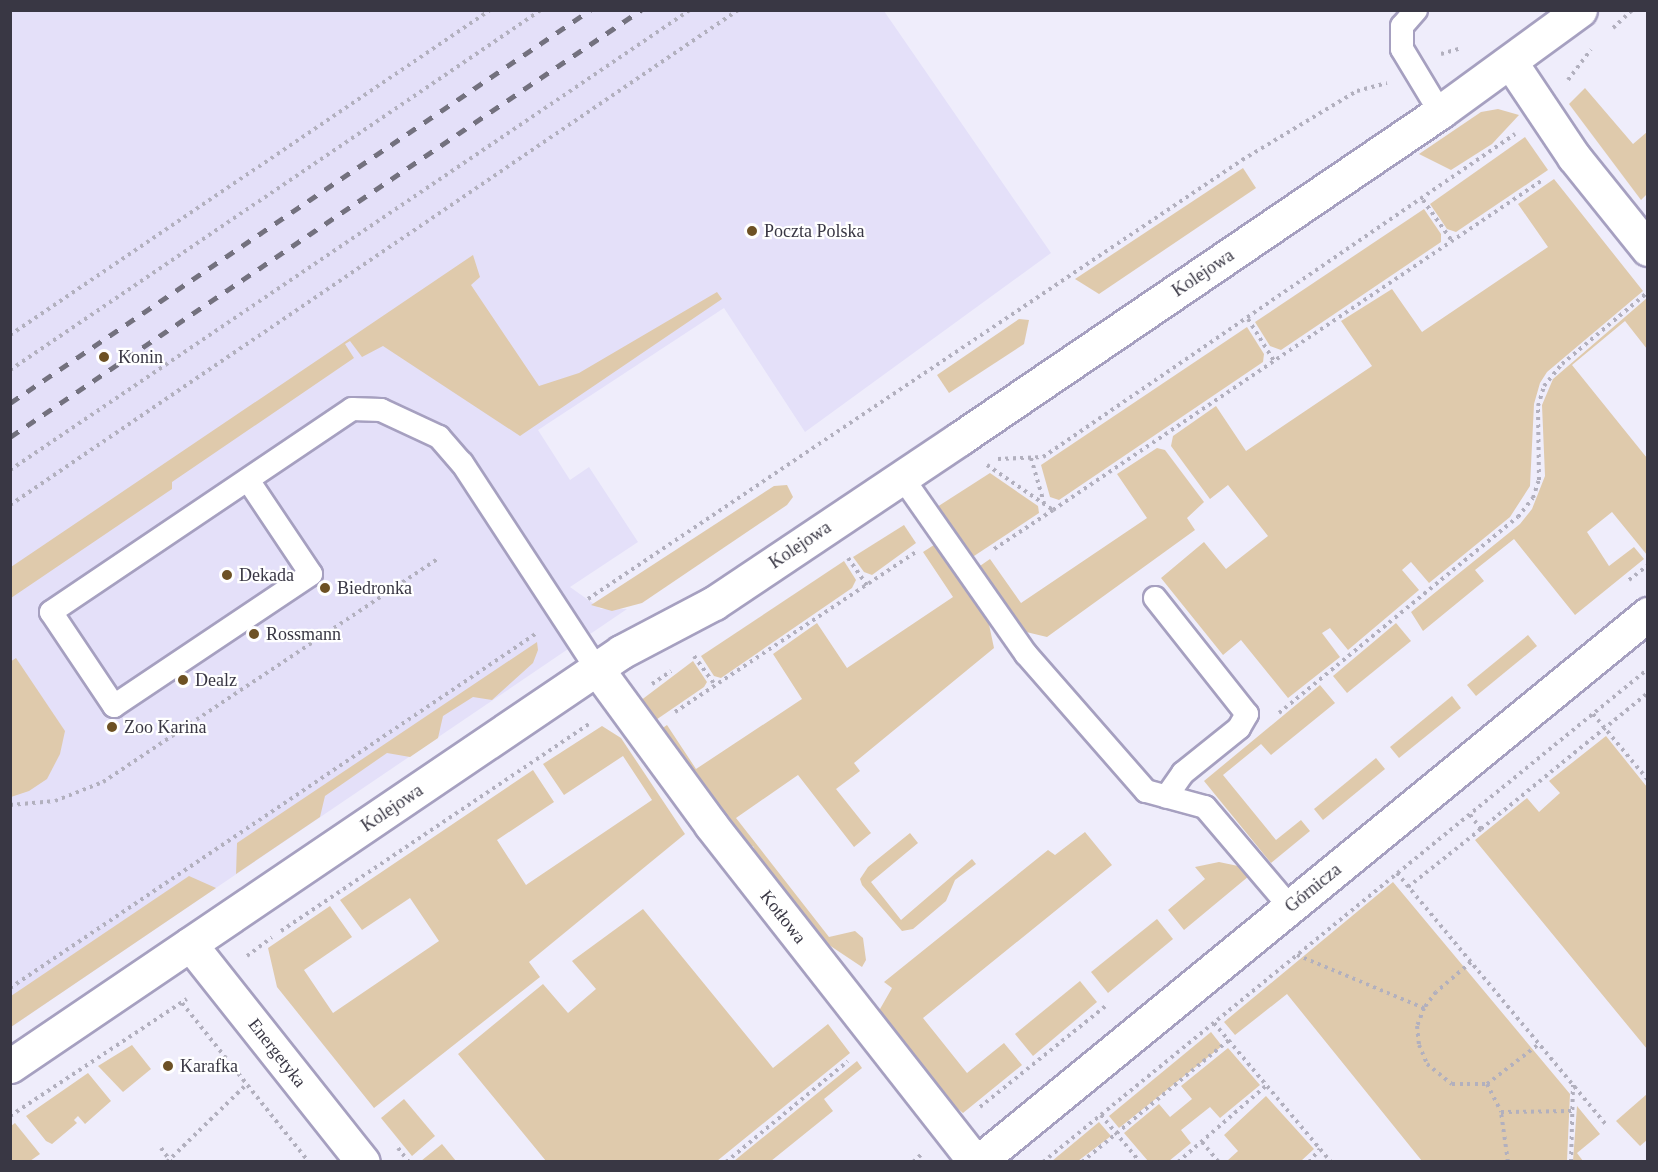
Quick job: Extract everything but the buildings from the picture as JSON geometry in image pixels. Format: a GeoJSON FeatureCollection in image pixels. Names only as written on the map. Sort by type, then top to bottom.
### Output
{"type":"FeatureCollection","features":[{"type":"Feature","properties":{"kind":"street","name":"Kolejowa"},"geometry":{"type":"LineString","coordinates":[[10,1066],[621,652],[714,603],[902,477],[1440,112],[1511,63],[1580,10]]}},
{"type":"Feature","properties":{"kind":"street"},"geometry":{"type":"LineString","coordinates":[[1511,63],[1541,110],[1647,249]]}},
{"type":"Feature","properties":{"kind":"street","name":"Górnicza"},"geometry":{"type":"LineString","coordinates":[[976,1161],[1647,614]]}},
{"type":"Feature","properties":{"kind":"street","name":"Kotłowa"},"geometry":{"type":"LineString","coordinates":[[597,669],[643,734],[976,1161]]}},
{"type":"Feature","properties":{"kind":"street","name":"Energetyka"},"geometry":{"type":"LineString","coordinates":[[190,944],[363,1161]]}},
{"type":"Feature","properties":{"kind":"lane"},"geometry":{"type":"LineString","coordinates":[[1416,10],[1402,26],[1402,49],[1440,112]]}},
{"type":"Feature","properties":{"kind":"lane"},"geometry":{"type":"LineString","coordinates":[[248,480],[311,574],[114,706],[51,612],[352,409],[381,410],[439,437],[506,530],[597,669]]}},
{"type":"Feature","properties":{"kind":"lane"},"geometry":{"type":"LineString","coordinates":[[902,477],[1026,654],[1146,791],[1205,807],[1290,907]]}},
{"type":"Feature","properties":{"kind":"lane"},"geometry":{"type":"LineString","coordinates":[[1155,598],[1247,714],[1239,728],[1183,773],[1166,797]]}},
{"type":"Feature","properties":{"kind":"path"},"geometry":{"type":"LineString","coordinates":[[10,335],[490,10]]}},
{"type":"Feature","properties":{"kind":"path"},"geometry":{"type":"LineString","coordinates":[[10,370],[541,10]]}},
{"type":"Feature","properties":{"kind":"path"},"geometry":{"type":"LineString","coordinates":[[10,470],[690,10]]}},
{"type":"Feature","properties":{"kind":"path"},"geometry":{"type":"LineString","coordinates":[[10,505],[738,10]]}},
{"type":"Feature","properties":{"kind":"path"},"geometry":{"type":"LineString","coordinates":[[1606,34],[1632,10]]}},
{"type":"Feature","properties":{"kind":"path"},"geometry":{"type":"LineString","coordinates":[[977,468],[984,463],[1043,457],[1503,146],[1541,110],[1598,42]]}},
{"type":"Feature","properties":{"kind":"path"},"geometry":{"type":"LineString","coordinates":[[10,988],[1242,160],[1357,91],[1394,82],[1444,52],[1466,47]]}},
{"type":"Feature","properties":{"kind":"path"},"geometry":{"type":"LineString","coordinates":[[984,556],[1555,172]]}},
{"type":"Feature","properties":{"kind":"path"},"geometry":{"type":"LineString","coordinates":[[1423,200],[1452,241]]}},
{"type":"Feature","properties":{"kind":"path"},"geometry":{"type":"LineString","coordinates":[[1272,718],[1518,517],[1533,498],[1539,480],[1538,406],[1544,386],[1562,364],[1647,292]]}},
{"type":"Feature","properties":{"kind":"path"},"geometry":{"type":"LineString","coordinates":[[1248,319],[1275,361]]}},
{"type":"Feature","properties":{"kind":"path"},"geometry":{"type":"LineString","coordinates":[[1031,458],[1044,504]]}},
{"type":"Feature","properties":{"kind":"path"},"geometry":{"type":"LineString","coordinates":[[984,463],[1053,510]]}},
{"type":"Feature","properties":{"kind":"path"},"geometry":{"type":"LineString","coordinates":[[837,561],[855,548]]}},
{"type":"Feature","properties":{"kind":"path"},"geometry":{"type":"LineString","coordinates":[[643,734],[919,550]]}},
{"type":"Feature","properties":{"kind":"path"},"geometry":{"type":"LineString","coordinates":[[846,554],[867,585]]}},
{"type":"Feature","properties":{"kind":"path"},"geometry":{"type":"LineString","coordinates":[[10,805],[55,801],[103,782],[439,558]]}},
{"type":"Feature","properties":{"kind":"path"},"geometry":{"type":"LineString","coordinates":[[685,662],[704,649]]}},
{"type":"Feature","properties":{"kind":"path"},"geometry":{"type":"LineString","coordinates":[[694,656],[715,685]]}},
{"type":"Feature","properties":{"kind":"path"},"geometry":{"type":"LineString","coordinates":[[10,1116],[182,1003],[269,939],[676,668]]}},
{"type":"Feature","properties":{"kind":"path"},"geometry":{"type":"LineString","coordinates":[[1043,1161],[1647,669]]}},
{"type":"Feature","properties":{"kind":"path"},"geometry":{"type":"LineString","coordinates":[[1408,886],[1647,693]]}},
{"type":"Feature","properties":{"kind":"path"},"geometry":{"type":"LineString","coordinates":[[1593,714],[1647,780]]}},
{"type":"Feature","properties":{"kind":"path"},"geometry":{"type":"LineString","coordinates":[[1470,815],[1481,829]]}},
{"type":"Feature","properties":{"kind":"path"},"geometry":{"type":"LineString","coordinates":[[1397,873],[1605,1125]]}},
{"type":"Feature","properties":{"kind":"path"},"geometry":{"type":"LineString","coordinates":[[1296,955],[1425,1008]]}},
{"type":"Feature","properties":{"kind":"path"},"geometry":{"type":"LineString","coordinates":[[1471,963],[1436,992],[1425,1008],[1418,1026],[1427,1064],[1452,1084],[1487,1084],[1539,1044]]}},
{"type":"Feature","properties":{"kind":"path"},"geometry":{"type":"LineString","coordinates":[[182,1003],[309,1161]]}},
{"type":"Feature","properties":{"kind":"path"},"geometry":{"type":"LineString","coordinates":[[1214,1023],[1331,1161]]}},
{"type":"Feature","properties":{"kind":"path"},"geometry":{"type":"LineString","coordinates":[[1082,1161],[1229,1040]]}},
{"type":"Feature","properties":{"kind":"path"},"geometry":{"type":"LineString","coordinates":[[726,1161],[853,1057]]}},
{"type":"Feature","properties":{"kind":"path"},"geometry":{"type":"LineString","coordinates":[[161,1148],[169,1161],[247,1084]]}},
{"type":"Feature","properties":{"kind":"path"},"geometry":{"type":"LineString","coordinates":[[1487,1084],[1501,1112],[1508,1161]]}},
{"type":"Feature","properties":{"kind":"path"},"geometry":{"type":"LineString","coordinates":[[1178,1161],[1267,1085]]}},
{"type":"Feature","properties":{"kind":"path"},"geometry":{"type":"LineString","coordinates":[[1571,1161],[1573,1085]]}},
{"type":"Feature","properties":{"kind":"path"},"geometry":{"type":"LineString","coordinates":[[1501,1112],[1572,1111]]}},
{"type":"Feature","properties":{"kind":"path"},"geometry":{"type":"LineString","coordinates":[[1101,1115],[1140,1161]]}},
{"type":"Feature","properties":{"kind":"path"},"geometry":{"type":"LineString","coordinates":[[1202,1142],[1219,1161]]}},
{"type":"Feature","properties":{"kind":"path"},"geometry":{"type":"LineString","coordinates":[[913,1161],[926,1145]]}},
{"type":"Feature","properties":{"kind":"path"},"geometry":{"type":"LineString","coordinates":[[1309,1161],[1320,1149]]}},
{"type":"Feature","properties":{"kind":"shaded area"},"geometry":{"type":"Polygon","coordinates":[[[11,11],[884,11],[1051,253],[805,432],[724,308],[538,430],[570,480],[589,467],[638,542],[570,587],[601,609],[627,609],[11,1027],[11,11]]]}},
{"type":"Feature","properties":{"kind":"shaded area"},"geometry":{"type":"Polygon","coordinates":[[[1585,88],[1633,144],[1647,132],[1647,194],[1641,200],[1569,104],[1585,88]]]}},
{"type":"Feature","properties":{"kind":"shaded area"},"geometry":{"type":"Polygon","coordinates":[[[1498,109],[1519,115],[1492,144],[1451,170],[1419,154],[1481,112],[1498,109]]]}},
{"type":"Feature","properties":{"kind":"shaded area"},"geometry":{"type":"Polygon","coordinates":[[[1525,137],[1548,170],[1456,232],[1447,229],[1430,204],[1525,137]]]}},
{"type":"Feature","properties":{"kind":"shaded area"},"geometry":{"type":"Polygon","coordinates":[[[1243,168],[1256,188],[1099,294],[1075,279],[1243,168]]]}},
{"type":"Feature","properties":{"kind":"shaded area"},"geometry":{"type":"Polygon","coordinates":[[[1554,179],[1643,291],[1547,372],[1540,383],[1534,404],[1530,486],[1510,517],[1429,583],[1411,562],[1402,570],[1419,590],[1348,650],[1330,628],[1322,633],[1340,657],[1288,698],[1241,640],[1223,655],[1161,578],[1204,542],[1226,569],[1268,536],[1228,485],[1210,499],[1171,446],[1173,436],[1216,406],[1246,451],[1372,366],[1341,321],[1392,289],[1422,332],[1548,247],[1518,204],[1554,179]]]}},
{"type":"Feature","properties":{"kind":"shaded area"},"geometry":{"type":"Polygon","coordinates":[[[1424,209],[1441,234],[1441,242],[1281,350],[1270,346],[1255,322],[1424,209]]]}},
{"type":"Feature","properties":{"kind":"shaded area"},"geometry":{"type":"Polygon","coordinates":[[[473,255],[480,277],[471,285],[539,386],[579,373],[717,292],[722,299],[520,436],[383,346],[362,357],[350,341],[345,344],[354,358],[172,482],[172,489],[11,598],[11,567],[473,255]]]}},
{"type":"Feature","properties":{"kind":"shaded area"},"geometry":{"type":"Polygon","coordinates":[[[1647,298],[1647,349],[1625,321],[1572,365],[1647,458],[1647,555],[1612,512],[1587,532],[1609,566],[1634,547],[1644,559],[1575,615],[1514,539],[1475,570],[1484,581],[1423,631],[1411,612],[1520,524],[1532,509],[1545,476],[1542,405],[1553,379],[1647,298]]]}},
{"type":"Feature","properties":{"kind":"shaded area"},"geometry":{"type":"Polygon","coordinates":[[[1019,319],[1029,320],[1024,344],[949,393],[937,375],[1019,319]]]}},
{"type":"Feature","properties":{"kind":"shaded area"},"geometry":{"type":"Polygon","coordinates":[[[1247,327],[1264,354],[1263,362],[1059,500],[1050,497],[1041,465],[1247,327]]]}},
{"type":"Feature","properties":{"kind":"shaded area"},"geometry":{"type":"Polygon","coordinates":[[[1157,448],[1165,450],[1204,502],[1187,518],[1195,530],[1047,637],[1022,631],[977,568],[990,559],[1021,603],[1147,518],[1117,474],[1157,448]]]}},
{"type":"Feature","properties":{"kind":"shaded area"},"geometry":{"type":"Polygon","coordinates":[[[990,473],[1038,506],[1039,513],[971,558],[937,507],[990,473]]]}},
{"type":"Feature","properties":{"kind":"shaded area"},"geometry":{"type":"Polygon","coordinates":[[[787,485],[793,497],[787,505],[642,603],[612,611],[591,605],[774,486],[787,485]]]}},
{"type":"Feature","properties":{"kind":"shaded area"},"geometry":{"type":"Polygon","coordinates":[[[904,525],[916,543],[872,575],[864,572],[853,557],[904,525]]]}},
{"type":"Feature","properties":{"kind":"shaded area"},"geometry":{"type":"Polygon","coordinates":[[[937,543],[987,615],[994,648],[854,763],[860,771],[836,789],[871,833],[854,847],[798,775],[736,818],[829,937],[855,931],[863,938],[866,960],[862,967],[823,941],[759,861],[753,846],[749,848],[719,811],[707,790],[698,796],[654,734],[667,725],[696,769],[802,699],[773,654],[817,623],[847,668],[953,597],[923,552],[937,543]]]}},
{"type":"Feature","properties":{"kind":"shaded area"},"geometry":{"type":"Polygon","coordinates":[[[844,561],[856,580],[852,588],[721,678],[714,676],[701,656],[844,561]]]}},
{"type":"Feature","properties":{"kind":"shaded area"},"geometry":{"type":"Polygon","coordinates":[[[1396,623],[1411,641],[1347,693],[1333,676],[1396,623]]]}},
{"type":"Feature","properties":{"kind":"shaded area"},"geometry":{"type":"Polygon","coordinates":[[[1528,635],[1537,646],[1476,696],[1467,685],[1528,635]]]}},
{"type":"Feature","properties":{"kind":"shaded area"},"geometry":{"type":"Polygon","coordinates":[[[537,642],[538,650],[533,663],[492,700],[473,697],[443,716],[438,738],[410,757],[387,753],[325,796],[320,817],[236,874],[237,843],[537,642]]]}},
{"type":"Feature","properties":{"kind":"shaded area"},"geometry":{"type":"Polygon","coordinates":[[[16,658],[65,731],[60,754],[47,779],[29,791],[11,797],[10,662],[16,658]]]}},
{"type":"Feature","properties":{"kind":"shaded area"},"geometry":{"type":"Polygon","coordinates":[[[693,661],[707,682],[704,687],[650,724],[640,701],[693,661]]]}},
{"type":"Feature","properties":{"kind":"shaded area"},"geometry":{"type":"Polygon","coordinates":[[[1320,685],[1335,703],[1271,755],[1261,744],[1223,775],[1276,840],[1301,820],[1310,831],[1271,863],[1204,781],[1320,685]]]}},
{"type":"Feature","properties":{"kind":"shaded area"},"geometry":{"type":"Polygon","coordinates":[[[1452,696],[1461,708],[1399,758],[1390,747],[1452,696]]]}},
{"type":"Feature","properties":{"kind":"shaded area"},"geometry":{"type":"Polygon","coordinates":[[[602,726],[621,738],[685,834],[529,962],[540,977],[374,1108],[277,987],[268,948],[330,906],[352,937],[304,970],[333,1013],[439,941],[410,898],[362,930],[340,900],[533,770],[554,802],[497,840],[526,885],[652,800],[623,756],[564,795],[543,764],[602,726]]]}},
{"type":"Feature","properties":{"kind":"shaded area"},"geometry":{"type":"Polygon","coordinates":[[[1606,736],[1647,787],[1647,1049],[1475,840],[1527,798],[1539,812],[1560,793],[1549,781],[1606,736]]]}},
{"type":"Feature","properties":{"kind":"shaded area"},"geometry":{"type":"Polygon","coordinates":[[[1376,758],[1385,769],[1323,820],[1314,809],[1376,758]]]}},
{"type":"Feature","properties":{"kind":"shaded area"},"geometry":{"type":"Polygon","coordinates":[[[1085,832],[1112,865],[923,1018],[967,1073],[1004,1043],[1022,1065],[963,1113],[952,1104],[947,1113],[876,1016],[892,988],[884,982],[1048,850],[1055,855],[1085,832]]]}},
{"type":"Feature","properties":{"kind":"shaded area"},"geometry":{"type":"Polygon","coordinates":[[[910,833],[918,843],[871,882],[901,920],[972,859],[976,864],[955,880],[946,901],[913,929],[902,931],[862,885],[860,879],[868,867],[910,833]]]}},
{"type":"Feature","properties":{"kind":"shaded area"},"geometry":{"type":"Polygon","coordinates":[[[1219,862],[1238,866],[1249,876],[1184,930],[1168,910],[1205,879],[1195,867],[1219,862]]]}},
{"type":"Feature","properties":{"kind":"shaded area"},"geometry":{"type":"Polygon","coordinates":[[[189,876],[216,888],[11,1027],[11,996],[189,876]]]}},
{"type":"Feature","properties":{"kind":"shaded area"},"geometry":{"type":"Polygon","coordinates":[[[1393,882],[1570,1094],[1567,1161],[1422,1161],[1287,994],[1235,1035],[1224,1022],[1393,882]]]}},
{"type":"Feature","properties":{"kind":"shaded area"},"geometry":{"type":"Polygon","coordinates":[[[643,909],[773,1068],[828,1024],[850,1053],[717,1161],[546,1161],[458,1054],[543,984],[568,1013],[596,989],[572,961],[643,909]]]}},
{"type":"Feature","properties":{"kind":"shaded area"},"geometry":{"type":"Polygon","coordinates":[[[1157,919],[1173,939],[1108,993],[1091,972],[1157,919]]]}},
{"type":"Feature","properties":{"kind":"shaded area"},"geometry":{"type":"Polygon","coordinates":[[[1080,981],[1097,1002],[1033,1056],[1015,1034],[1080,981]]]}},
{"type":"Feature","properties":{"kind":"shaded area"},"geometry":{"type":"Polygon","coordinates":[[[1211,1032],[1222,1046],[1119,1128],[1109,1116],[1211,1032]]]}},
{"type":"Feature","properties":{"kind":"shaded area"},"geometry":{"type":"Polygon","coordinates":[[[132,1045],[151,1069],[123,1092],[98,1066],[132,1045]]]}},
{"type":"Feature","properties":{"kind":"shaded area"},"geometry":{"type":"Polygon","coordinates":[[[1228,1048],[1260,1085],[1220,1118],[1210,1107],[1181,1130],[1191,1143],[1169,1161],[1148,1161],[1124,1133],[1159,1104],[1170,1117],[1192,1099],[1181,1086],[1228,1048]]]}},
{"type":"Feature","properties":{"kind":"shaded area"},"geometry":{"type":"Polygon","coordinates":[[[857,1061],[862,1068],[824,1099],[833,1111],[771,1161],[734,1161],[857,1061]]]}},
{"type":"Feature","properties":{"kind":"shaded area"},"geometry":{"type":"Polygon","coordinates":[[[88,1073],[111,1101],[85,1124],[78,1116],[74,1120],[77,1123],[52,1144],[46,1141],[26,1116],[88,1073]]]}},
{"type":"Feature","properties":{"kind":"shaded area"},"geometry":{"type":"Polygon","coordinates":[[[1647,1094],[1647,1140],[1640,1146],[1616,1121],[1647,1094]]]}},
{"type":"Feature","properties":{"kind":"shaded area"},"geometry":{"type":"Polygon","coordinates":[[[1266,1096],[1314,1149],[1301,1161],[1227,1161],[1238,1151],[1224,1135],[1266,1096]]]}},
{"type":"Feature","properties":{"kind":"shaded area"},"geometry":{"type":"Polygon","coordinates":[[[404,1099],[435,1136],[412,1156],[381,1118],[404,1099]]]}},
{"type":"Feature","properties":{"kind":"shaded area"},"geometry":{"type":"Polygon","coordinates":[[[1577,1106],[1600,1134],[1577,1153],[1583,1161],[1573,1161],[1577,1106]]]}},
{"type":"Feature","properties":{"kind":"shaded area"},"geometry":{"type":"Polygon","coordinates":[[[1099,1122],[1111,1136],[1078,1161],[1052,1161],[1099,1122]]]}},
{"type":"Feature","properties":{"kind":"shaded area"},"geometry":{"type":"Polygon","coordinates":[[[15,1123],[40,1154],[30,1161],[11,1161],[11,1126],[15,1123]]]}},
{"type":"Feature","properties":{"kind":"shaded area"},"geometry":{"type":"Polygon","coordinates":[[[442,1144],[456,1161],[421,1161],[442,1144]]]}},
{"type":"Feature","properties":{"kind":"railway"},"geometry":{"type":"LineString","coordinates":[[10,403],[590,10]]}},
{"type":"Feature","properties":{"kind":"railway"},"geometry":{"type":"LineString","coordinates":[[10,437],[641,10]]}},
{"type":"Feature","properties":{"kind":"place","name":"Poczta Polska"},"geometry":{"type":"Point","coordinates":[752,231]}},
{"type":"Feature","properties":{"kind":"place","name":"Konin"},"geometry":{"type":"Point","coordinates":[104,357]}},
{"type":"Feature","properties":{"kind":"place","name":"Dekada"},"geometry":{"type":"Point","coordinates":[227,575]}},
{"type":"Feature","properties":{"kind":"place","name":"Biedronka"},"geometry":{"type":"Point","coordinates":[325,588]}},
{"type":"Feature","properties":{"kind":"place","name":"Rossmann"},"geometry":{"type":"Point","coordinates":[254,634]}},
{"type":"Feature","properties":{"kind":"place","name":"Dealz"},"geometry":{"type":"Point","coordinates":[183,680]}},
{"type":"Feature","properties":{"kind":"place","name":"Zoo Karina"},"geometry":{"type":"Point","coordinates":[112,727]}},
{"type":"Feature","properties":{"kind":"place","name":"Karafka"},"geometry":{"type":"Point","coordinates":[168,1066]}}]}
